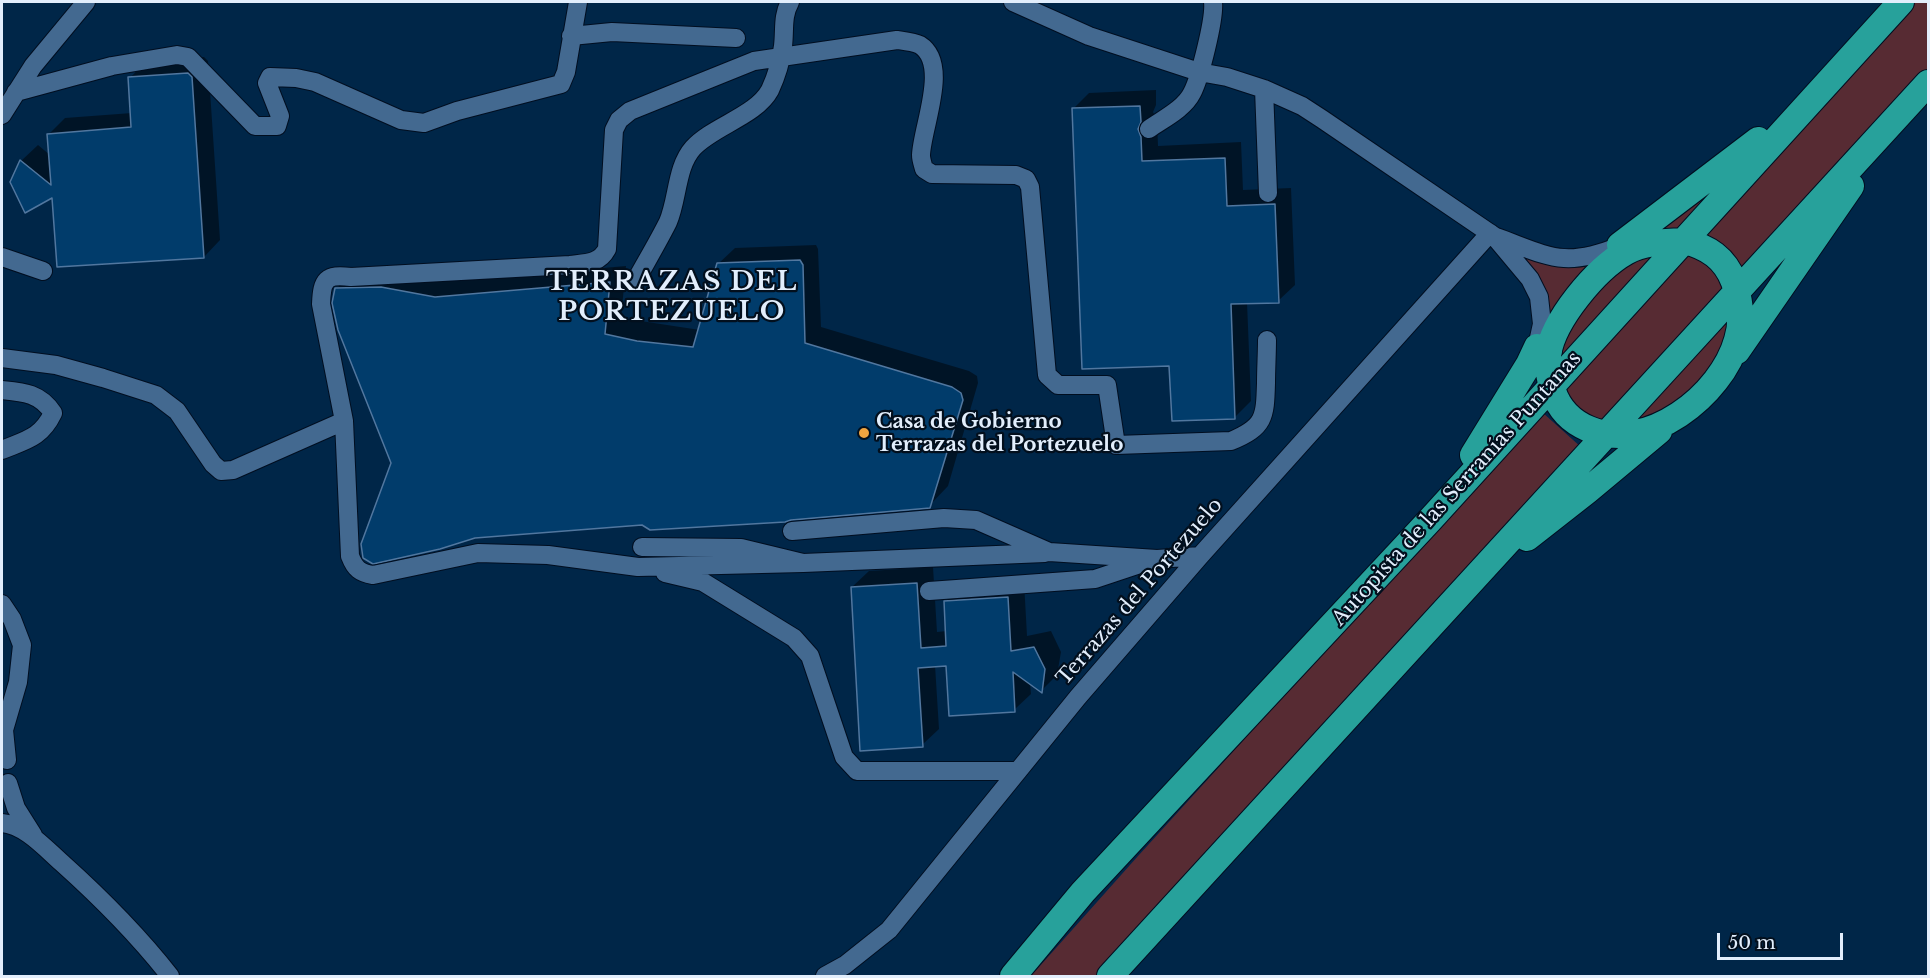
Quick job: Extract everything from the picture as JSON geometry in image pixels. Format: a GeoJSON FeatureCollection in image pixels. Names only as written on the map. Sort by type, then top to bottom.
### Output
{"type":"FeatureCollection","features":[{"type":"Feature","properties":{"kind":"highway","name":"Autopista de las Serranías Puntanas"},"geometry":{"type":"LineString","coordinates":[[1012,976],[1083,892],[1430,520],[1901,2]]}},
{"type":"Feature","properties":{"kind":"highway"},"geometry":{"type":"LineString","coordinates":[[1110,976],[1929,83]]}},
{"type":"Feature","properties":{"kind":"highway"},"geometry":{"type":"LineString","coordinates":[[1430,520],[1504,405],[1585,289],[1622,249],[1821,89]]}},
{"type":"Feature","properties":{"kind":"highway"},"geometry":{"type":"LineString","coordinates":[[1472,581],[1587,491],[1698,399],[1721,373],[1824,228],[1894,121]]}},
{"type":"Feature","properties":{"kind":"highway"},"geometry":{"type":"LineString","coordinates":[[1622,249],[1684,241],[1697,244],[1719,257],[1727,267],[1737,291],[1740,313],[1737,340],[1731,357],[1721,373]]}},
{"type":"Feature","properties":{"kind":"highway"},"geometry":{"type":"LineString","coordinates":[[1543,349],[1555,395],[1567,415],[1584,427],[1605,434],[1635,434],[1649,431],[1682,412]]}},
{"type":"Feature","properties":{"kind":"street"},"geometry":{"type":"LineString","coordinates":[[2,115],[33,66],[86,2]]}},
{"type":"Feature","properties":{"kind":"street"},"geometry":{"type":"LineString","coordinates":[[16,92],[112,66],[177,55],[188,57],[255,126],[277,126],[280,122],[280,116],[267,83],[270,77],[276,76],[315,82],[401,120],[424,123],[456,111],[561,84],[566,72],[578,2]]}},
{"type":"Feature","properties":{"kind":"street"},"geometry":{"type":"LineString","coordinates":[[635,282],[669,220],[685,161],[691,149],[759,103],[769,91],[781,56],[783,24],[786,8],[790,2]]}},
{"type":"Feature","properties":{"kind":"street"},"geometry":{"type":"LineString","coordinates":[[1013,2],[1089,36],[1198,72],[1227,77],[1264,89],[1302,106],[1492,235],[1544,255],[1562,259],[1622,249]]}},
{"type":"Feature","properties":{"kind":"street"},"geometry":{"type":"LineString","coordinates":[[1149,129],[1184,103],[1192,93],[1212,22],[1213,2]]}},
{"type":"Feature","properties":{"kind":"street"},"geometry":{"type":"LineString","coordinates":[[571,36],[612,32],[736,38]]}},
{"type":"Feature","properties":{"kind":"street"},"geometry":{"type":"LineString","coordinates":[[1017,771],[856,771],[844,758],[810,656],[794,638],[703,582],[638,567],[548,555],[478,553],[373,575],[360,573],[353,565],[350,556],[344,421],[321,304],[322,287],[327,279],[334,275],[351,277],[595,262],[603,258],[608,249],[614,130],[619,120],[630,111],[754,61],[897,40],[918,44],[925,50],[930,55],[935,75],[921,157],[924,169],[932,174],[1016,175],[1026,179],[1030,187],[1047,375],[1058,385],[1107,385],[1116,445],[1231,441],[1247,435],[1266,411],[1267,340]]}},
{"type":"Feature","properties":{"kind":"street"},"geometry":{"type":"LineString","coordinates":[[1264,89],[1268,194]]}},
{"type":"Feature","properties":{"kind":"street"},"geometry":{"type":"LineString","coordinates":[[1492,235],[1530,279],[1539,297],[1543,349]]}},
{"type":"Feature","properties":{"kind":"street","name":"Terrazas del Portezuelo"},"geometry":{"type":"LineString","coordinates":[[825,976],[845,965],[889,930],[1078,697],[1200,556],[1492,235]]}},
{"type":"Feature","properties":{"kind":"street"},"geometry":{"type":"LineString","coordinates":[[2,257],[43,271]]}},
{"type":"Feature","properties":{"kind":"street"},"geometry":{"type":"LineString","coordinates":[[2,358],[56,365],[156,395],[177,411],[213,464],[221,471],[233,470],[344,421]]}},
{"type":"Feature","properties":{"kind":"street"},"geometry":{"type":"LineString","coordinates":[[2,390],[25,393],[45,401],[53,413],[47,426],[35,437],[2,450]]}},
{"type":"Feature","properties":{"kind":"street"},"geometry":{"type":"LineString","coordinates":[[792,531],[944,518],[976,520],[1049,552]]}},
{"type":"Feature","properties":{"kind":"street"},"geometry":{"type":"LineString","coordinates":[[642,547],[741,548],[803,563]]}},
{"type":"Feature","properties":{"kind":"street"},"geometry":{"type":"LineString","coordinates":[[638,567],[803,563],[1049,552],[1157,559],[1200,556]]}},
{"type":"Feature","properties":{"kind":"street"},"geometry":{"type":"LineString","coordinates":[[929,591],[1095,579],[1157,559]]}},
{"type":"Feature","properties":{"kind":"street"},"geometry":{"type":"LineString","coordinates":[[2,604],[12,619],[22,645],[18,682],[4,730],[4,791],[36,840]]}},
{"type":"Feature","properties":{"kind":"street"},"geometry":{"type":"LineString","coordinates":[[2,699],[18,682]]}},
{"type":"Feature","properties":{"kind":"street"},"geometry":{"type":"LineString","coordinates":[[2,823],[10,824],[36,840],[116,913],[170,976]]}},
{"type":"Feature","properties":{"kind":"shaded area"},"geometry":{"type":"Polygon","coordinates":[[[1915,2],[1928,2],[1928,69],[1740,276],[1700,237],[1915,2]]]}},
{"type":"Feature","properties":{"kind":"shaded area"},"geometry":{"type":"Polygon","coordinates":[[[1757,147],[1678,233],[1652,235],[1757,147]]]}},
{"type":"Feature","properties":{"kind":"shaded area"},"geometry":{"type":"Polygon","coordinates":[[[1661,251],[1560,361],[1560,344],[1569,324],[1619,267],[1661,251]]]}},
{"type":"Feature","properties":{"kind":"shaded area"},"geometry":{"type":"Polygon","coordinates":[[[1688,251],[1703,256],[1728,289],[1604,424],[1578,413],[1562,387],[1688,251]]]}},
{"type":"Feature","properties":{"kind":"shaded area"},"geometry":{"type":"Polygon","coordinates":[[[1530,254],[1607,255],[1549,328],[1523,262],[1530,254]]]}},
{"type":"Feature","properties":{"kind":"shaded area"},"geometry":{"type":"Polygon","coordinates":[[[1730,314],[1727,334],[1715,363],[1689,397],[1629,427],[1730,314]]]}},
{"type":"Feature","properties":{"kind":"shaded area"},"geometry":{"type":"Polygon","coordinates":[[[1542,412],[1582,448],[1188,872],[1096,976],[1031,976],[1138,856],[1542,412]]]}},
{"type":"Feature","properties":{"kind":"building"},"geometry":{"type":"Polygon","coordinates":[[[188,73],[192,77],[204,258],[57,267],[52,198],[25,213],[10,182],[20,160],[51,185],[47,134],[131,127],[128,77],[188,73]]]}},
{"type":"Feature","properties":{"kind":"building"},"geometry":{"type":"Polygon","coordinates":[[[1140,106],[1141,122],[1138,129],[1141,137],[1142,161],[1225,158],[1227,206],[1275,204],[1279,303],[1231,304],[1235,419],[1172,421],[1169,366],[1082,369],[1072,108],[1140,106]]]}},
{"type":"Feature","properties":{"kind":"building"},"geometry":{"type":"Polygon","coordinates":[[[800,260],[803,265],[805,343],[952,387],[961,393],[963,400],[930,508],[785,522],[650,530],[642,525],[475,538],[440,549],[373,564],[363,558],[361,544],[391,463],[338,330],[332,303],[335,288],[381,287],[435,297],[610,282],[605,334],[637,341],[693,347],[717,263],[800,260]]]}},
{"type":"Feature","properties":{"kind":"building"},"geometry":{"type":"Polygon","coordinates":[[[917,583],[921,648],[946,646],[944,601],[1008,597],[1011,651],[1034,647],[1045,669],[1042,693],[1013,672],[1015,712],[949,716],[946,666],[918,668],[923,747],[860,751],[851,587],[917,583]]]}},
{"type":"Feature","properties":{"kind":"place","name":"Casa de Gobierno Terrazas del Portezuelo"},"geometry":{"type":"Point","coordinates":[864,433]}},
{"type":"Feature","properties":{"kind":"district","name":"TERRAZAS DEL PORTEZUELO"},"geometry":{"type":"Point","coordinates":[672,298]}}]}
